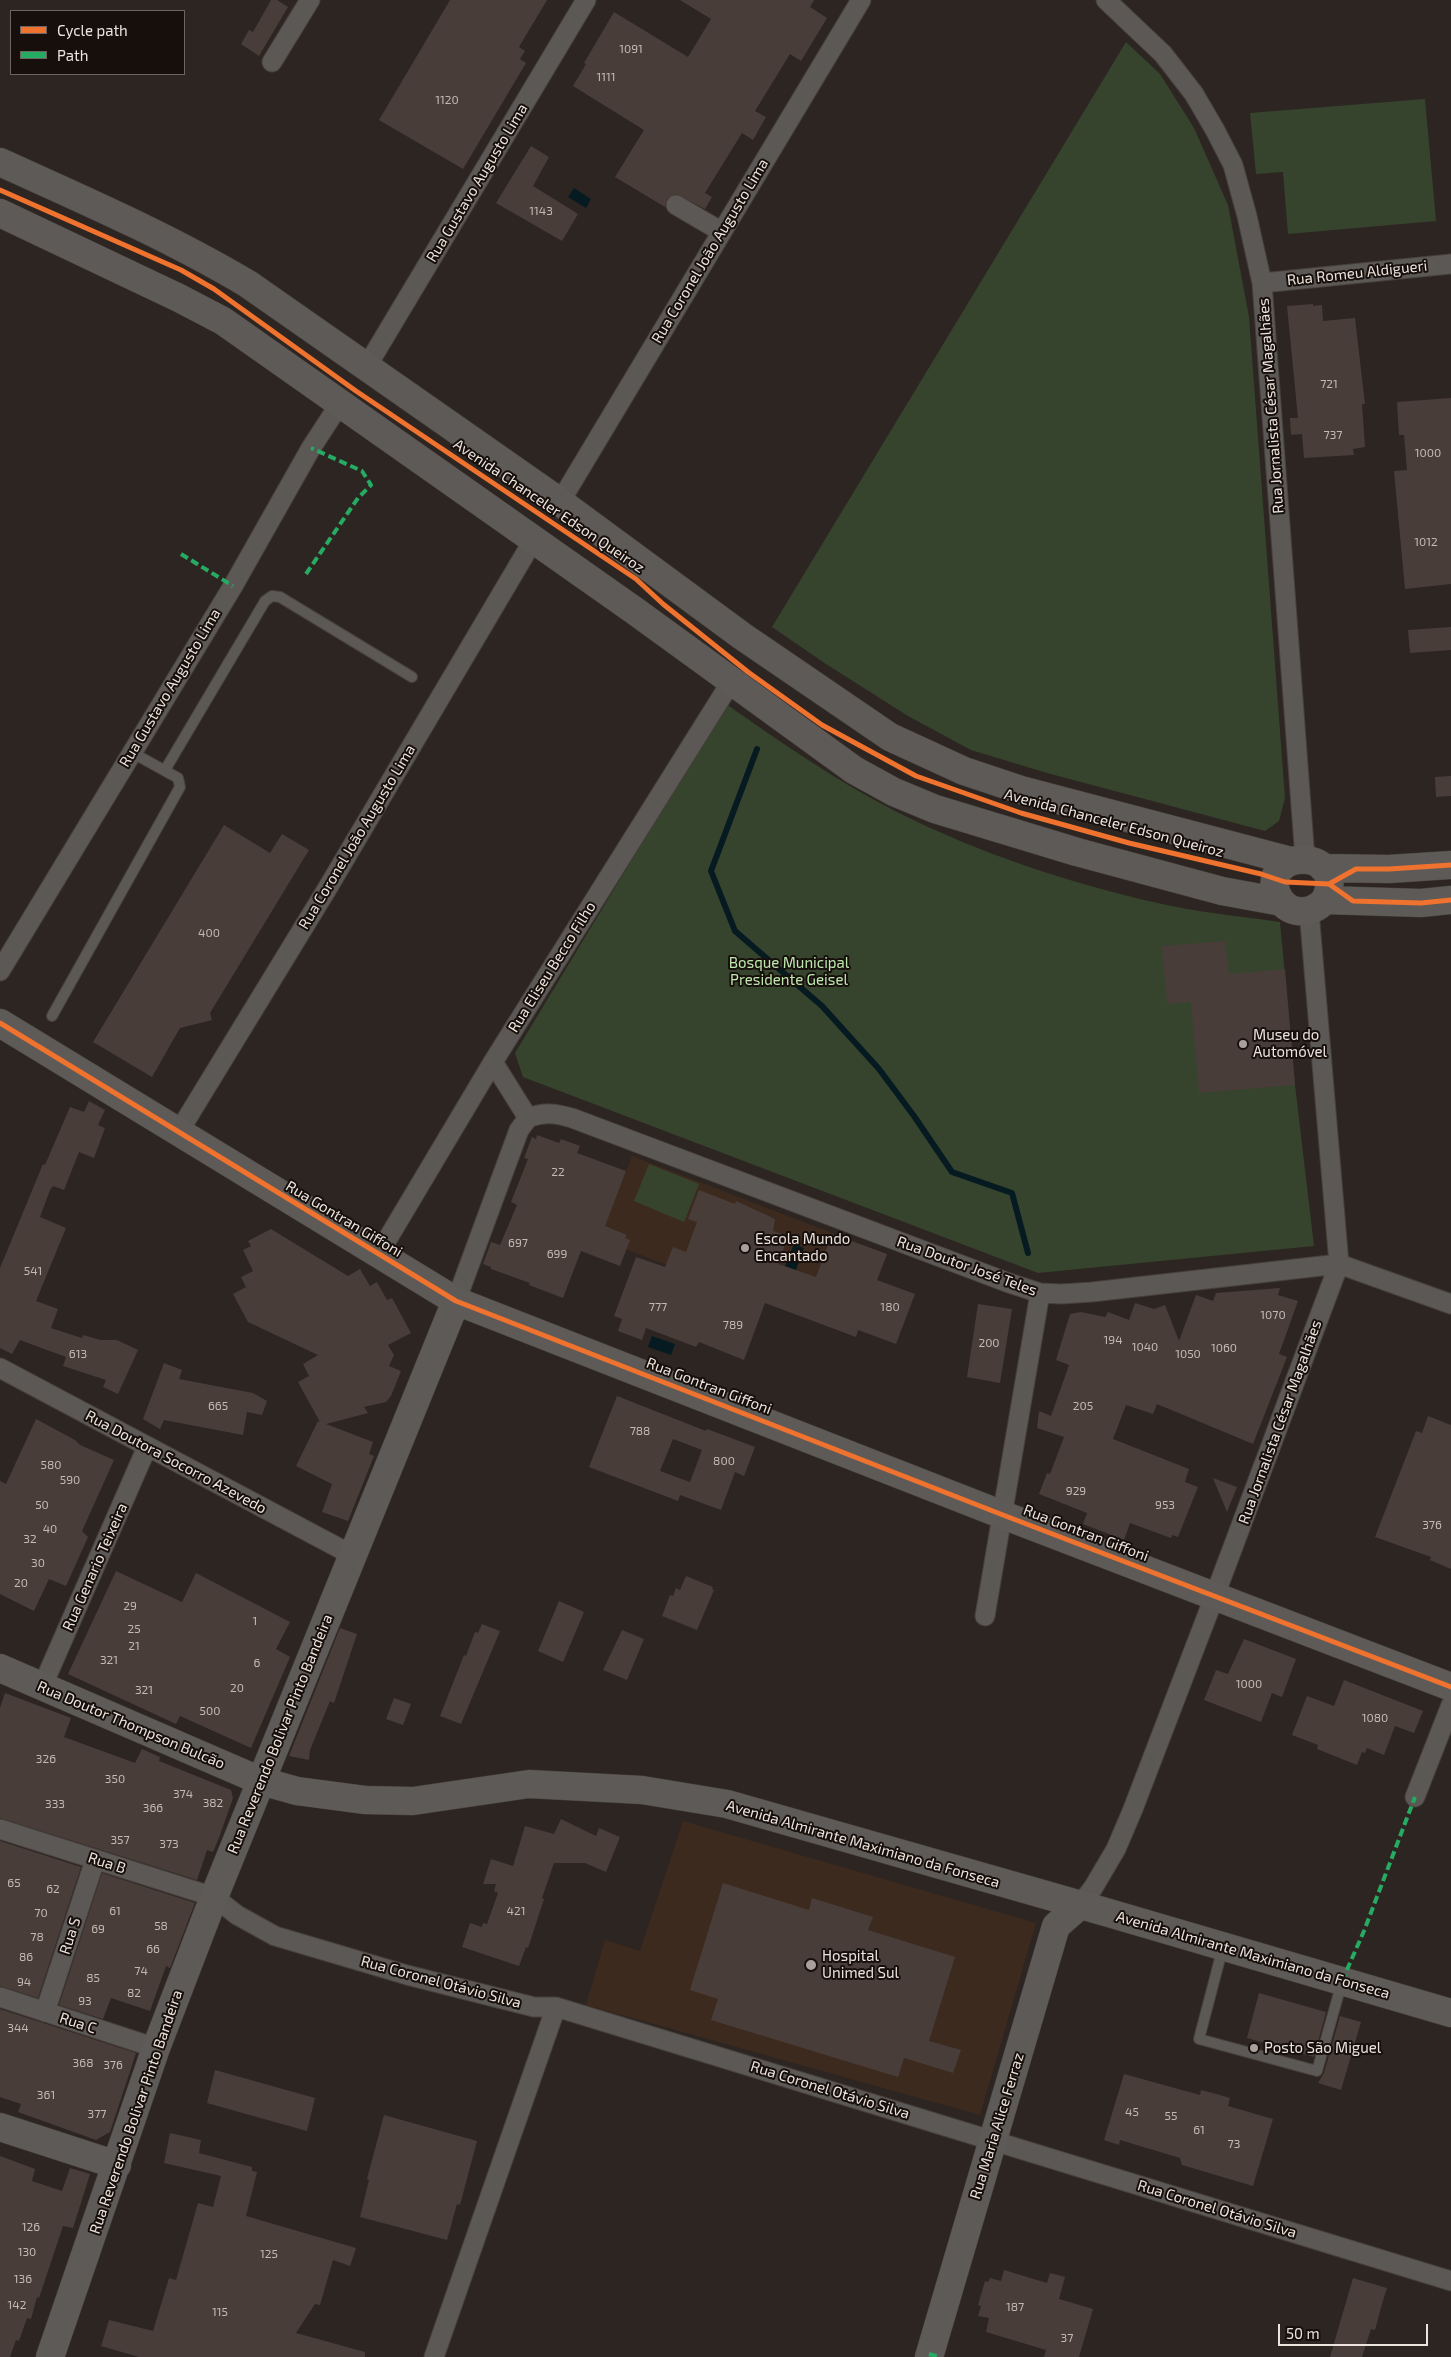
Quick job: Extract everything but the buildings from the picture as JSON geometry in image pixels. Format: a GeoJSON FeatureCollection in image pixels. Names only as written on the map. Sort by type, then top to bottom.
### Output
{"type":"FeatureCollection","features":[{"type":"Feature","properties":{"kind":"main road"},"geometry":{"type":"LineString","coordinates":[[0,162],[207,260],[248,284],[560,502],[742,636],[890,737],[964,772],[1021,790],[1252,852],[1306,863],[1389,869],[1451,865]]}},
{"type":"Feature","properties":{"kind":"main road"},"geometry":{"type":"LineString","coordinates":[[0,213],[179,298],[223,321],[340,405],[635,610],[854,770],[894,792],[935,809],[1077,852],[1222,891],[1282,902]]}},
{"type":"Feature","properties":{"kind":"main road"},"geometry":{"type":"LineString","coordinates":[[635,610],[659,575]]}},
{"type":"Feature","properties":{"kind":"main road"},"geometry":{"type":"LineString","coordinates":[[723,676],[742,636]]}},
{"type":"Feature","properties":{"kind":"main road"},"geometry":{"type":"LineString","coordinates":[[1317,906],[1329,884],[1306,863],[1283,866],[1276,879],[1276,891],[1282,902],[1294,911],[1317,906],[1421,903],[1451,900]]}},
{"type":"Feature","properties":{"kind":"main road","name":"Rua Gontran Giffoni"},"geometry":{"type":"LineString","coordinates":[[0,1024],[456,1301],[1004,1516],[1451,1686]]}},
{"type":"Feature","properties":{"kind":"main road","name":"Rua Reverendo Bolivar Pinto Bandeira"},"geometry":{"type":"LineString","coordinates":[[50,2357],[156,2048],[214,1897],[456,1301]]}},
{"type":"Feature","properties":{"kind":"main road","name":"Rua Doutor Thompson Bulcão"},"geometry":{"type":"LineString","coordinates":[[0,1668],[261,1781]]}},
{"type":"Feature","properties":{"kind":"main road","name":"Avenida Almirante Maximiano da Fonseca"},"geometry":{"type":"LineString","coordinates":[[261,1781],[297,1791],[365,1800],[414,1801],[529,1784],[642,1790],[727,1804],[1451,2013]]}},
{"type":"Feature","properties":{"kind":"main road","name":"Rua Maria Alice Ferraz"},"geometry":{"type":"LineString","coordinates":[[932,2356],[1056,1926],[1080,1905]]}},
{"type":"Feature","properties":{"kind":"main road"},"geometry":{"type":"LineString","coordinates":[[0,2127],[117,2164]]}},
{"type":"Feature","properties":{"kind":"street"},"geometry":{"type":"LineString","coordinates":[[272,62],[310,0]]}},
{"type":"Feature","properties":{"kind":"street","name":"Rua Gustavo Augusto Lima"},"geometry":{"type":"LineString","coordinates":[[367,366],[586,0]]}},
{"type":"Feature","properties":{"kind":"street","name":"Rua Coronel João Augusto Lima"},"geometry":{"type":"LineString","coordinates":[[560,502],[861,0]]}},
{"type":"Feature","properties":{"kind":"street","name":"Rua Jornalista César Magalhães"},"geometry":{"type":"LineString","coordinates":[[1113,2],[1163,54],[1194,94],[1215,130],[1232,165],[1247,216],[1262,283],[1306,863]]}},
{"type":"Feature","properties":{"kind":"street"},"geometry":{"type":"LineString","coordinates":[[676,205],[722,232]]}},
{"type":"Feature","properties":{"kind":"street","name":"Rua Romeu Aldigueri"},"geometry":{"type":"LineString","coordinates":[[1262,283],[1451,264]]}},
{"type":"Feature","properties":{"kind":"street","name":"Rua Gustavo Augusto Lima"},"geometry":{"type":"LineString","coordinates":[[0,971],[232,586],[311,448],[340,405]]}},
{"type":"Feature","properties":{"kind":"street","name":"Rua Coronel João Augusto Lima"},"geometry":{"type":"LineString","coordinates":[[178,1133],[327,890],[534,539]]}},
{"type":"Feature","properties":{"kind":"street","name":"Rua Eliseu Becco Filho"},"geometry":{"type":"LineString","coordinates":[[378,1255],[723,676]]}},
{"type":"Feature","properties":{"kind":"street","name":"Rua Jornalista César Magalhães"},"geometry":{"type":"LineString","coordinates":[[1080,1905],[1093,1888],[1119,1841],[1215,1595],[1339,1264],[1317,906]]}},
{"type":"Feature","properties":{"kind":"street"},"geometry":{"type":"LineString","coordinates":[[492,1062],[528,1118]]}},
{"type":"Feature","properties":{"kind":"street","name":"Rua Doutor José Teles"},"geometry":{"type":"LineString","coordinates":[[528,1118],[542,1113],[557,1113],[572,1118],[1040,1293],[1092,1292],[1339,1264],[1451,1304]]}},
{"type":"Feature","properties":{"kind":"street","name":"Rua Reverendo Bolivar Pinto Bandeira"},"geometry":{"type":"LineString","coordinates":[[456,1301],[519,1130],[528,1118]]}},
{"type":"Feature","properties":{"kind":"street"},"geometry":{"type":"LineString","coordinates":[[985,1616],[1004,1516],[1040,1293]]}},
{"type":"Feature","properties":{"kind":"street","name":"Rua Doutora Socorro Azevedo"},"geometry":{"type":"LineString","coordinates":[[0,1368],[352,1555]]}},
{"type":"Feature","properties":{"kind":"street","name":"Rua Genario Teixeira"},"geometry":{"type":"LineString","coordinates":[[42,1687],[147,1447]]}},
{"type":"Feature","properties":{"kind":"street"},"geometry":{"type":"LineString","coordinates":[[1415,1797],[1451,1705]]}},
{"type":"Feature","properties":{"kind":"street","name":"Rua B"},"geometry":{"type":"LineString","coordinates":[[0,1829],[214,1897]]}},
{"type":"Feature","properties":{"kind":"street","name":"Rua S"},"geometry":{"type":"LineString","coordinates":[[45,2012],[96,1860]]}},
{"type":"Feature","properties":{"kind":"street","name":"Rua Coronel Otávio Silva"},"geometry":{"type":"LineString","coordinates":[[214,1897],[236,1915],[275,1936],[407,1974],[525,2005],[556,2007],[1451,2282]]}},
{"type":"Feature","properties":{"kind":"street","name":"Rua C"},"geometry":{"type":"LineString","coordinates":[[0,1996],[156,2048]]}},
{"type":"Feature","properties":{"kind":"street"},"geometry":{"type":"LineString","coordinates":[[434,2357],[556,2007]]}},
{"type":"Feature","properties":{"kind":"lane"},"geometry":{"type":"LineString","coordinates":[[166,770],[265,601],[272,596],[280,597],[412,677]]}},
{"type":"Feature","properties":{"kind":"lane"},"geometry":{"type":"LineString","coordinates":[[52,1016],[178,793],[180,782],[166,770],[131,752]]}},
{"type":"Feature","properties":{"kind":"lane"},"geometry":{"type":"LineString","coordinates":[[1224,1946],[1199,2039],[1317,2071],[1342,1981]]}},
{"type":"Feature","properties":{"kind":"shaded area","name":"Escola Mundo Encantado"},"geometry":{"type":"Polygon","coordinates":[[[632,1156],[887,1254],[856,1337],[599,1239],[632,1156]]]}},
{"type":"Feature","properties":{"kind":"shaded area","name":"Hospital Unimed Sul"},"geometry":{"type":"Polygon","coordinates":[[[683,1821],[1036,1923],[980,2115],[586,2005],[605,1940],[640,1951],[683,1821]]]}},
{"type":"Feature","properties":{"kind":"green space"},"geometry":{"type":"Polygon","coordinates":[[[1126,42],[1160,74],[1194,128],[1228,205],[1249,317],[1285,798],[1279,821],[1265,831],[1047,773],[971,750],[908,716],[772,627],[1126,42]]]}},
{"type":"Feature","properties":{"kind":"green space"},"geometry":{"type":"Polygon","coordinates":[[[1425,99],[1436,221],[1288,234],[1283,172],[1256,174],[1250,113],[1425,99]]]}},
{"type":"Feature","properties":{"kind":"green space","name":"Bosque Municipal Presidente Geisel"},"geometry":{"type":"Polygon","coordinates":[[[726,704],[811,761],[876,801],[960,841],[1055,876],[1120,894],[1201,911],[1280,922],[1295,1085],[1314,1246],[1038,1273],[523,1077],[515,1053],[726,704]]]}},
{"type":"Feature","properties":{"kind":"green space"},"geometry":{"type":"Polygon","coordinates":[[[649,1164],[699,1184],[684,1222],[634,1201],[649,1164]]]}},
{"type":"Feature","properties":{"kind":"water"},"geometry":{"type":"Polygon","coordinates":[[[574,188],[591,199],[586,208],[568,197],[574,188]]]}},
{"type":"Feature","properties":{"kind":"water"},"geometry":{"type":"Polygon","coordinates":[[[794,1244],[804,1248],[796,1270],[785,1266],[794,1244]]]}},
{"type":"Feature","properties":{"kind":"water"},"geometry":{"type":"Polygon","coordinates":[[[652,1336],[675,1344],[671,1355],[648,1347],[652,1336]]]}},
{"type":"Feature","properties":{"kind":"waterway"},"geometry":{"type":"LineString","coordinates":[[757,749],[711,871],[735,931],[822,1006],[879,1069],[952,1172],[1012,1193],[1028,1253]]}},
{"type":"Feature","properties":{"kind":"marked path"},"geometry":{"type":"LineString","coordinates":[[306,574],[358,498],[371,485],[362,471],[311,448]]}},
{"type":"Feature","properties":{"kind":"marked path"},"geometry":{"type":"LineString","coordinates":[[181,554],[233,586]]}},
{"type":"Feature","properties":{"kind":"marked path"},"geometry":{"type":"LineString","coordinates":[[1342,1981],[1364,1931],[1415,1797]]}},
{"type":"Feature","properties":{"kind":"marked path"},"geometry":{"type":"LineString","coordinates":[[929,2354],[940,2357]]}},
{"type":"Feature","properties":{"kind":"cycle path","name":"Avenida Chanceler Edson Queiroz"},"geometry":{"type":"LineString","coordinates":[[0,190],[181,270],[214,289],[356,391],[636,579],[663,604],[748,672],[822,725],[916,776],[1021,813],[1129,843],[1261,874],[1285,882],[1329,884],[1356,869],[1451,865]]}},
{"type":"Feature","properties":{"kind":"cycle path"},"geometry":{"type":"LineString","coordinates":[[1329,884],[1353,901],[1421,903],[1451,900]]}},
{"type":"Feature","properties":{"kind":"cycle path"},"geometry":{"type":"LineString","coordinates":[[0,1023],[456,1301],[1003,1515],[1451,1687]]}},
{"type":"Feature","properties":{"kind":"place","name":"Museu do Automóvel"},"geometry":{"type":"Point","coordinates":[1243,1044]}},
{"type":"Feature","properties":{"kind":"place","name":"Escola Mundo Encantado"},"geometry":{"type":"Point","coordinates":[745,1248]}},
{"type":"Feature","properties":{"kind":"place","name":"Hospital Unimed Sul"},"geometry":{"type":"Point","coordinates":[811,1965]}},
{"type":"Feature","properties":{"kind":"place","name":"Posto São Miguel"},"geometry":{"type":"Point","coordinates":[1254,2048]}}]}
